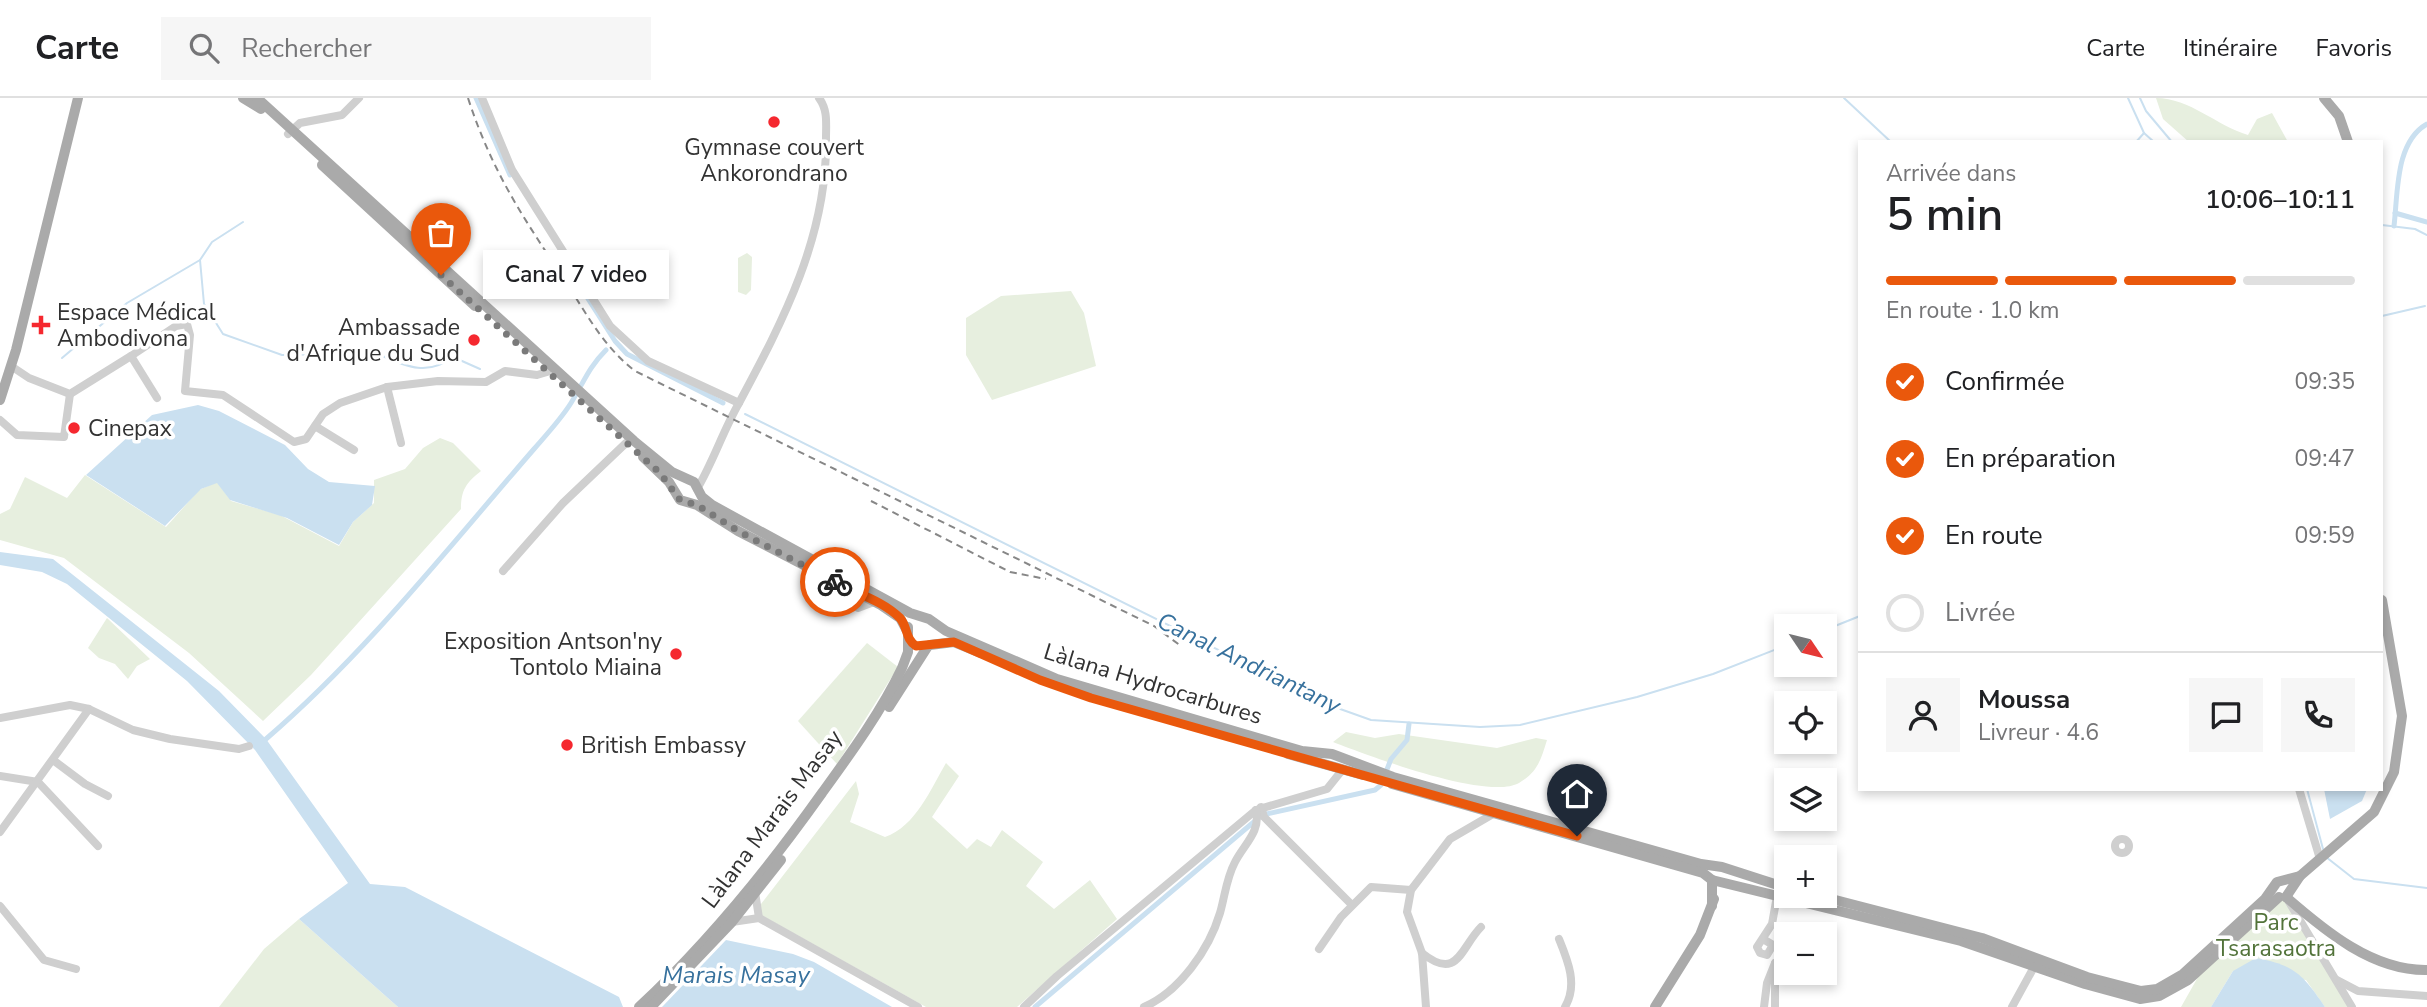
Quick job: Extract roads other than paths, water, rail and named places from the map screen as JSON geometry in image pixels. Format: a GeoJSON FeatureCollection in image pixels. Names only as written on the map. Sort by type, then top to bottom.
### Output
{"type":"FeatureCollection","features":[{"type":"Feature","properties":{"kind":"main road"},"geometry":{"type":"LineString","coordinates":[[0,400],[2,386],[12,366],[78,98]]}},
{"type":"Feature","properties":{"kind":"main road"},"geometry":{"type":"LineString","coordinates":[[243,98],[291,132],[576,393],[674,490],[678,499],[874,601],[900,618],[916,646],[929,645],[937,633],[934,624],[926,618],[919,617],[716,508],[697,490],[694,482],[653,457],[576,393],[547,372],[291,132],[257,98]]}},
{"type":"Feature","properties":{"kind":"main road"},"geometry":{"type":"LineString","coordinates":[[2324,98],[2339,116],[2347,140]]}},
{"type":"Feature","properties":{"kind":"main road"},"geometry":{"type":"LineString","coordinates":[[674,490],[677,484],[686,479]]}},
{"type":"Feature","properties":{"kind":"main road"},"geometry":{"type":"LineString","coordinates":[[688,502],[694,499],[697,490]]}},
{"type":"Feature","properties":{"kind":"main road"},"geometry":{"type":"LineString","coordinates":[[1835,908],[2130,989],[2157,989],[2190,969],[2335,847],[2379,804],[2399,752],[2401,706],[2383,606]]}},
{"type":"Feature","properties":{"kind":"main road"},"geometry":{"type":"LineString","coordinates":[[907,634],[910,622],[919,617]]}},
{"type":"Feature","properties":{"kind":"main road","name":"Làlana Hydrocarbures"},"geometry":{"type":"LineString","coordinates":[[934,624],[1057,679],[1392,780]]}},
{"type":"Feature","properties":{"kind":"main road","name":"Làlana Marais Masay"},"geometry":{"type":"LineString","coordinates":[[639,1007],[712,932],[792,836],[883,704],[905,662],[907,634]]}},
{"type":"Feature","properties":{"kind":"main road","name":"Làlana Hydrocarbures"},"geometry":{"type":"LineString","coordinates":[[929,645],[954,642],[1040,680],[1091,698],[1332,762]]}},
{"type":"Feature","properties":{"kind":"main road","name":"Làlana Marais Masay"},"geometry":{"type":"LineString","coordinates":[[651,1007],[732,922],[845,774],[929,645]]}},
{"type":"Feature","properties":{"kind":"main road"},"geometry":{"type":"LineString","coordinates":[[1392,780],[1493,814],[1716,880],[1774,892]]}},
{"type":"Feature","properties":{"kind":"main road"},"geometry":{"type":"LineString","coordinates":[[1392,780],[1722,868],[1774,891]]}},
{"type":"Feature","properties":{"kind":"main road"},"geometry":{"type":"LineString","coordinates":[[1655,1007],[1696,943],[1712,906],[1716,880],[1713,869],[1722,868]]}},
{"type":"Feature","properties":{"kind":"main road"},"geometry":{"type":"LineString","coordinates":[[2283,890],[2306,921],[2324,927]]}},
{"type":"Feature","properties":{"kind":"main road"},"geometry":{"type":"LineString","coordinates":[[2283,890],[2324,927],[2388,966],[2427,970]]}},
{"type":"Feature","properties":{"kind":"main road"},"geometry":{"type":"LineString","coordinates":[[1837,900],[1982,938],[2035,962]]}},
{"type":"Feature","properties":{"kind":"street"},"geometry":{"type":"LineString","coordinates":[[291,132],[300,123],[342,115],[359,98]]}},
{"type":"Feature","properties":{"kind":"street"},"geometry":{"type":"LineString","coordinates":[[482,98],[512,170],[610,326],[648,361],[739,402]]}},
{"type":"Feature","properties":{"kind":"street"},"geometry":{"type":"LineString","coordinates":[[697,490],[739,402],[764,359],[803,270],[815,230],[827,162],[825,107],[819,98]]}},
{"type":"Feature","properties":{"kind":"street"},"geometry":{"type":"LineString","coordinates":[[2330,98],[2339,116]]}},
{"type":"Feature","properties":{"kind":"street"},"geometry":{"type":"LineString","coordinates":[[0,420],[17,435],[64,436],[70,394],[176,326],[187,324],[190,335],[185,391],[223,395],[294,442],[306,439],[323,415],[340,403],[387,387],[438,381],[486,382],[505,371],[537,375],[547,372]]}},
{"type":"Feature","properties":{"kind":"street"},"geometry":{"type":"LineString","coordinates":[[131,356],[157,398]]}},
{"type":"Feature","properties":{"kind":"street"},"geometry":{"type":"LineString","coordinates":[[12,366],[29,378],[70,394]]}},
{"type":"Feature","properties":{"kind":"street"},"geometry":{"type":"LineString","coordinates":[[387,387],[401,443]]}},
{"type":"Feature","properties":{"kind":"street"},"geometry":{"type":"LineString","coordinates":[[315,426],[354,450]]}},
{"type":"Feature","properties":{"kind":"street"},"geometry":{"type":"LineString","coordinates":[[503,570],[563,503],[626,443]]}},
{"type":"Feature","properties":{"kind":"street"},"geometry":{"type":"LineString","coordinates":[[686,479],[709,465]]}},
{"type":"Feature","properties":{"kind":"street"},"geometry":{"type":"LineString","coordinates":[[0,719],[70,705],[89,709],[132,730],[170,739],[239,749],[249,746]]}},
{"type":"Feature","properties":{"kind":"street"},"geometry":{"type":"LineString","coordinates":[[0,832],[89,709]]}},
{"type":"Feature","properties":{"kind":"street"},"geometry":{"type":"LineString","coordinates":[[53,760],[85,784],[108,796]]}},
{"type":"Feature","properties":{"kind":"street"},"geometry":{"type":"LineString","coordinates":[[1028,1006],[1260,812],[1327,789],[1332,762]]}},
{"type":"Feature","properties":{"kind":"street"},"geometry":{"type":"LineString","coordinates":[[0,776],[38,782],[98,846]]}},
{"type":"Feature","properties":{"kind":"street"},"geometry":{"type":"LineString","coordinates":[[2300,791],[2320,859]]}},
{"type":"Feature","properties":{"kind":"street"},"geometry":{"type":"LineString","coordinates":[[1144,1007],[1172,988],[1203,950],[1214,930],[1235,862],[1258,826],[1260,812]]}},
{"type":"Feature","properties":{"kind":"street"},"geometry":{"type":"LineString","coordinates":[[1260,812],[1352,905]]}},
{"type":"Feature","properties":{"kind":"street"},"geometry":{"type":"LineString","coordinates":[[1426,1007],[1422,953],[1407,912],[1411,890],[1450,839],[1493,814]]}},
{"type":"Feature","properties":{"kind":"street"},"geometry":{"type":"LineString","coordinates":[[1319,949],[1352,905],[1371,887],[1411,890]]}},
{"type":"Feature","properties":{"kind":"street"},"geometry":{"type":"LineString","coordinates":[[755,892],[759,919]]}},
{"type":"Feature","properties":{"kind":"street"},"geometry":{"type":"LineString","coordinates":[[0,906],[44,960],[76,969]]}},
{"type":"Feature","properties":{"kind":"street"},"geometry":{"type":"LineString","coordinates":[[1774,961],[1768,941],[1777,908]]}},
{"type":"Feature","properties":{"kind":"street"},"geometry":{"type":"LineString","coordinates":[[732,922],[759,919],[918,1007]]}},
{"type":"Feature","properties":{"kind":"street"},"geometry":{"type":"LineString","coordinates":[[2306,921],[2352,1007]]}},
{"type":"Feature","properties":{"kind":"street"},"geometry":{"type":"LineString","coordinates":[[1422,953],[1437,962],[1450,964],[1461,957],[1471,937],[1481,927]]}},
{"type":"Feature","properties":{"kind":"street"},"geometry":{"type":"LineString","coordinates":[[1559,939],[1567,958],[1572,984],[1565,1007]]}},
{"type":"Feature","properties":{"kind":"street"},"geometry":{"type":"LineString","coordinates":[[1768,941],[1758,949],[1762,955],[1770,954]]}},
{"type":"Feature","properties":{"kind":"street"},"geometry":{"type":"LineString","coordinates":[[2012,1007],[2035,962]]}},
{"type":"Feature","properties":{"kind":"street"},"geometry":{"type":"LineString","coordinates":[[1764,1007],[1767,983],[1774,966]]}},
{"type":"Feature","properties":{"kind":"street"},"geometry":{"type":"LineString","coordinates":[[2335,978],[2358,991],[2427,996]]}},
{"type":"Feature","properties":{"kind":"street"},"geometry":{"type":"LineString","coordinates":[[1775,985],[1775,1007]]}},
{"type":"Feature","properties":{"kind":"water"},"geometry":{"type":"Polygon","coordinates":[[[198,405],[219,411],[285,445],[308,469],[329,482],[375,486],[372,505],[353,522],[339,545],[287,518],[230,500],[217,483],[201,489],[165,526],[86,475],[152,415],[198,405]]]}},
{"type":"Feature","properties":{"kind":"water"},"geometry":{"type":"Polygon","coordinates":[[[0,552],[53,559],[219,691],[266,739],[370,884],[405,887],[619,997],[623,1007],[398,1007],[299,919],[348,883],[255,750],[187,681],[67,584],[42,572],[0,565],[0,552]]]}},
{"type":"Feature","properties":{"kind":"water"},"geometry":{"type":"Polygon","coordinates":[[[2324,791],[2366,791],[2362,801],[2330,819],[2324,791]]]}},
{"type":"Feature","properties":{"kind":"water","name":"Marais Masay"},"geometry":{"type":"Polygon","coordinates":[[[726,940],[793,954],[814,962],[892,1007],[662,1007],[726,940]]]}},
{"type":"Feature","properties":{"kind":"water"},"geometry":{"type":"Polygon","coordinates":[[[2256,958],[2280,964],[2297,973],[2325,1007],[2211,1007],[2233,971],[2256,958]]]}},
{"type":"Feature","properties":{"kind":"waterway","name":"Canal Andriantany"},"geometry":{"type":"LineString","coordinates":[[476,98],[510,175]]}},
{"type":"Feature","properties":{"kind":"waterway"},"geometry":{"type":"LineString","coordinates":[[1844,98],[1889,140]]}},
{"type":"Feature","properties":{"kind":"waterway"},"geometry":{"type":"LineString","coordinates":[[2128,98],[2144,133],[2152,140]]}},
{"type":"Feature","properties":{"kind":"waterway"},"geometry":{"type":"LineString","coordinates":[[2140,98],[2146,111],[2170,140]]}},
{"type":"Feature","properties":{"kind":"waterway"},"geometry":{"type":"LineString","coordinates":[[2394,226],[2404,155],[2417,132],[2427,124]]}},
{"type":"Feature","properties":{"kind":"waterway"},"geometry":{"type":"LineString","coordinates":[[2138,140],[2144,133]]}},
{"type":"Feature","properties":{"kind":"waterway"},"geometry":{"type":"LineString","coordinates":[[2395,213],[2427,222]]}},
{"type":"Feature","properties":{"kind":"waterway"},"geometry":{"type":"LineString","coordinates":[[243,222],[212,242],[200,260],[204,304],[223,334],[282,355],[327,354],[353,359],[368,350],[411,367],[431,367],[453,357],[480,369]]}},
{"type":"Feature","properties":{"kind":"waterway"},"geometry":{"type":"LineString","coordinates":[[2383,225],[2415,229],[2427,235]]}},
{"type":"Feature","properties":{"kind":"waterway"},"geometry":{"type":"LineString","coordinates":[[62,358],[127,303],[200,260]]}},
{"type":"Feature","properties":{"kind":"waterway","name":"Canal Andriantany"},"geometry":{"type":"LineString","coordinates":[[571,272],[615,341],[627,354],[723,403]]}},
{"type":"Feature","properties":{"kind":"waterway"},"geometry":{"type":"LineString","coordinates":[[2383,316],[2425,306]]}},
{"type":"Feature","properties":{"kind":"waterway"},"geometry":{"type":"LineString","coordinates":[[266,739],[338,672],[405,599],[558,421],[590,369],[606,350]]}},
{"type":"Feature","properties":{"kind":"waterway","name":"Canal Andriantany"},"geometry":{"type":"LineString","coordinates":[[745,414],[1329,705],[1371,720],[1480,727],[1520,725],[1637,697],[1713,674],[1774,650]]}},
{"type":"Feature","properties":{"kind":"waterway","name":"Canal Andriantany"},"geometry":{"type":"LineString","coordinates":[[1838,625],[1858,617]]}},
{"type":"Feature","properties":{"kind":"waterway"},"geometry":{"type":"LineString","coordinates":[[1035,1007],[1262,815],[1375,790],[1381,785],[1391,759],[1407,740],[1409,724]]}},
{"type":"Feature","properties":{"kind":"waterway","name":"Canal Andriantany"},"geometry":{"type":"LineString","coordinates":[[2308,791],[2323,849]]}},
{"type":"Feature","properties":{"kind":"waterway","name":"Canal Andriantany"},"geometry":{"type":"LineString","coordinates":[[2326,857],[2354,879],[2427,888]]}},
{"type":"Feature","properties":{"kind":"railway"},"geometry":{"type":"LineString","coordinates":[[468,98],[498,172],[523,216],[597,330],[614,352],[635,371],[1154,626],[1181,646]]}},
{"type":"Feature","properties":{"kind":"railway"},"geometry":{"type":"LineString","coordinates":[[871,501],[1010,572],[1046,579]]}},
{"type":"Feature","properties":{"kind":"place","name":"Gymnase couvert Ankorondrano"},"geometry":{"type":"Point","coordinates":[774,122]}},
{"type":"Feature","properties":{"kind":"place","name":"Canal 7 video"},"geometry":{"type":"Point","coordinates":[441,275]}},
{"type":"Feature","properties":{"kind":"place","name":"Espace Médical Ambodivona"},"geometry":{"type":"Point","coordinates":[41,325]}},
{"type":"Feature","properties":{"kind":"place","name":"Ambassade d'Afrique du Sud"},"geometry":{"type":"Point","coordinates":[474,340]}},
{"type":"Feature","properties":{"kind":"place","name":"Cinepax"},"geometry":{"type":"Point","coordinates":[74,428]}},
{"type":"Feature","properties":{"kind":"place","name":"Exposition Antson'ny Tontolo Miaina"},"geometry":{"type":"Point","coordinates":[676,654]}},
{"type":"Feature","properties":{"kind":"place","name":"British Embassy"},"geometry":{"type":"Point","coordinates":[567,745]}},
{"type":"Feature","properties":{"kind":"park label","name":"Parc Tsarasaotra"},"geometry":{"type":"Point","coordinates":[2276,935]}}]}
